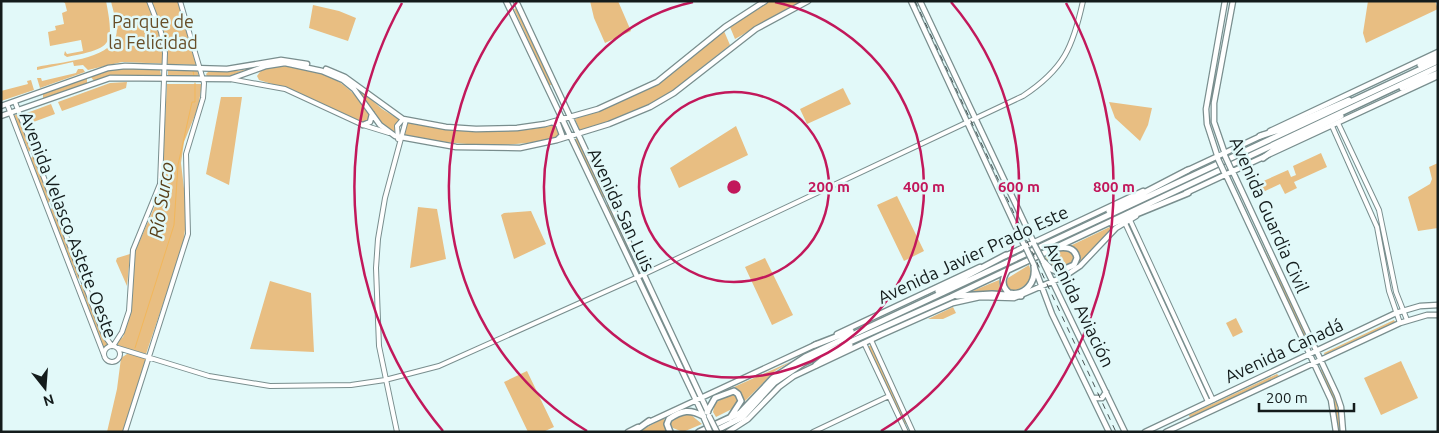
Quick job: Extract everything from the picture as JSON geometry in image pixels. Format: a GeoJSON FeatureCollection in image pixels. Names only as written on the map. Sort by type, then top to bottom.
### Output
{"type":"FeatureCollection","features":[{"type":"Feature","properties":{"kind":"highway"},"geometry":{"type":"LineString","coordinates":[[1418,62],[1436,58]]}},
{"type":"Feature","properties":{"kind":"highway","name":"Avenida Javier Prado Este"},"geometry":{"type":"LineString","coordinates":[[699,432],[729,419],[743,410],[773,378],[793,364],[868,326],[1388,84],[1436,58]]}},
{"type":"Feature","properties":{"kind":"highway","name":"Avenida Javier Prado Este"},"geometry":{"type":"LineString","coordinates":[[712,432],[743,417],[774,383],[795,368],[951,297],[1438,68]]}},
{"type":"Feature","properties":{"kind":"highway"},"geometry":{"type":"LineString","coordinates":[[1385,93],[1438,74]]}},
{"type":"Feature","properties":{"kind":"highway"},"geometry":{"type":"LineString","coordinates":[[1260,136],[1282,129],[1335,105],[1364,95]]}},
{"type":"Feature","properties":{"kind":"highway"},"geometry":{"type":"LineString","coordinates":[[1263,158],[1276,148],[1336,120],[1350,109]]}},
{"type":"Feature","properties":{"kind":"highway"},"geometry":{"type":"LineString","coordinates":[[1097,220],[1119,206],[1188,170]]}},
{"type":"Feature","properties":{"kind":"highway"},"geometry":{"type":"LineString","coordinates":[[1094,229],[1115,223],[1188,192]]}},
{"type":"Feature","properties":{"kind":"highway"},"geometry":{"type":"LineString","coordinates":[[1043,261],[1051,269],[1058,272],[1074,265],[1077,258],[1074,251],[1068,248],[1054,248]]}},
{"type":"Feature","properties":{"kind":"highway"},"geometry":{"type":"LineString","coordinates":[[914,306],[1006,255]]}},
{"type":"Feature","properties":{"kind":"highway"},"geometry":{"type":"LineString","coordinates":[[1008,270],[1002,284],[1007,291],[1015,293],[1031,285],[1035,278],[1034,266]]}},
{"type":"Feature","properties":{"kind":"highway"},"geometry":{"type":"LineString","coordinates":[[951,297],[980,294],[1021,296]]}},
{"type":"Feature","properties":{"kind":"highway"},"geometry":{"type":"LineString","coordinates":[[816,365],[826,357],[897,321]]}},
{"type":"Feature","properties":{"kind":"highway"},"geometry":{"type":"LineString","coordinates":[[815,345],[868,326]]}},
{"type":"Feature","properties":{"kind":"highway"},"geometry":{"type":"LineString","coordinates":[[670,432],[667,424],[669,418],[684,411],[706,415],[715,398],[734,391],[740,396],[741,401],[729,419]]}},
{"type":"Feature","properties":{"kind":"highway"},"geometry":{"type":"LineString","coordinates":[[634,432],[650,421]]}},
{"type":"Feature","properties":{"kind":"main road","name":"Avenida San Luis"},"geometry":{"type":"LineString","coordinates":[[506,1],[696,400],[717,432]]}},
{"type":"Feature","properties":{"kind":"main road","name":"Avenida San Luis"},"geometry":{"type":"LineString","coordinates":[[516,1],[643,275],[702,397],[712,432]]}},
{"type":"Feature","properties":{"kind":"main road"},"geometry":{"type":"LineString","coordinates":[[1,106],[108,68],[124,66],[227,69],[244,68],[269,61],[299,62],[345,77],[405,119],[446,127],[476,129],[517,128],[571,118],[630,96],[657,82],[725,26],[765,1]]}},
{"type":"Feature","properties":{"kind":"main road"},"geometry":{"type":"LineString","coordinates":[[1,117],[11,115],[91,84],[118,77],[230,79],[275,64],[299,65],[322,71],[343,80],[354,89],[389,133],[399,138],[470,148],[520,148],[579,134],[609,124],[660,102],[756,29],[808,1]]}},
{"type":"Feature","properties":{"kind":"main road","name":"Avenida Aviación"},"geometry":{"type":"LineString","coordinates":[[911,1],[1034,266],[1052,314],[1109,432]]}},
{"type":"Feature","properties":{"kind":"main road","name":"Avenida Aviación"},"geometry":{"type":"LineString","coordinates":[[920,1],[1125,432]]}},
{"type":"Feature","properties":{"kind":"main road","name":"Avenida Guardia Civil"},"geometry":{"type":"LineString","coordinates":[[1225,1],[1206,116],[1218,158],[1331,400],[1336,432]]}},
{"type":"Feature","properties":{"kind":"main road","name":"Avenida Guardia Civil"},"geometry":{"type":"LineString","coordinates":[[1234,1],[1219,77],[1214,122],[1232,170],[1341,407],[1343,432]]}},
{"type":"Feature","properties":{"kind":"main road","name":"Avenida Javier Prado Este"},"geometry":{"type":"LineString","coordinates":[[628,432],[1188,170],[1218,158],[1260,136],[1438,52]]}},
{"type":"Feature","properties":{"kind":"main road","name":"Avenida Javier Prado Este"},"geometry":{"type":"LineString","coordinates":[[728,432],[748,419],[783,383],[816,365],[953,303],[980,297],[1010,298],[1021,296],[1053,282],[1080,266],[1113,231],[1127,222],[1225,173],[1263,158],[1332,126],[1438,74]]}},
{"type":"Feature","properties":{"kind":"main road"},"geometry":{"type":"LineString","coordinates":[[88,75],[91,84]]}},
{"type":"Feature","properties":{"kind":"main road"},"geometry":{"type":"LineString","coordinates":[[1212,76],[1219,77]]}},
{"type":"Feature","properties":{"kind":"main road"},"geometry":{"type":"LineString","coordinates":[[39,93],[42,102]]}},
{"type":"Feature","properties":{"kind":"main road"},"geometry":{"type":"LineString","coordinates":[[363,125],[370,122],[372,114]]}},
{"type":"Feature","properties":{"kind":"main road"},"geometry":{"type":"LineString","coordinates":[[552,123],[558,124],[562,130],[562,135],[557,140]]}},
{"type":"Feature","properties":{"kind":"main road","name":"Avenida Canadá"},"geometry":{"type":"LineString","coordinates":[[1145,432],[1396,313],[1403,310],[1438,305]]}},
{"type":"Feature","properties":{"kind":"main road","name":"Avenida Canadá"},"geometry":{"type":"LineString","coordinates":[[1166,432],[1400,323],[1438,315]]}},
{"type":"Feature","properties":{"kind":"main road"},"geometry":{"type":"LineString","coordinates":[[1276,370],[1281,373],[1280,378]]}},
{"type":"Feature","properties":{"kind":"main road"},"geometry":{"type":"LineString","coordinates":[[1093,398],[1102,398],[1106,392]]}},
{"type":"Feature","properties":{"kind":"main road"},"geometry":{"type":"LineString","coordinates":[[1186,412],[1187,418],[1191,420]]}},
{"type":"Feature","properties":{"kind":"street"},"geometry":{"type":"LineString","coordinates":[[134,352],[126,352],[120,356],[118,361],[112,363],[106,360],[104,355],[105,350],[118,340],[129,311],[133,250],[160,184],[165,68],[161,32],[149,1]]}},
{"type":"Feature","properties":{"kind":"street"},"geometry":{"type":"LineString","coordinates":[[126,432],[188,234],[186,154],[203,98],[204,80],[180,1]]}},
{"type":"Feature","properties":{"kind":"street"},"geometry":{"type":"LineString","coordinates":[[112,346],[210,376],[270,386],[320,387],[385,380],[450,363],[643,275],[1023,96],[1047,78],[1072,43],[1083,1]]}},
{"type":"Feature","properties":{"kind":"street"},"geometry":{"type":"LineString","coordinates":[[230,79],[285,89],[363,125],[389,133]]}},
{"type":"Feature","properties":{"kind":"street","name":"Avenida Velasco Astete Oeste"},"geometry":{"type":"LineString","coordinates":[[15,102],[108,341],[112,346]]}},
{"type":"Feature","properties":{"kind":"street","name":"Avenida Velasco Astete Oeste"},"geometry":{"type":"LineString","coordinates":[[8,104],[104,355]]}},
{"type":"Feature","properties":{"kind":"street"},"geometry":{"type":"LineString","coordinates":[[399,138],[397,126],[405,119]]}},
{"type":"Feature","properties":{"kind":"street"},"geometry":{"type":"LineString","coordinates":[[397,432],[385,380],[377,329],[378,239],[399,138],[405,119]]}},
{"type":"Feature","properties":{"kind":"street"},"geometry":{"type":"LineString","coordinates":[[1338,123],[1379,210],[1396,292],[1407,320]]}},
{"type":"Feature","properties":{"kind":"street"},"geometry":{"type":"LineString","coordinates":[[1332,126],[1377,227],[1385,273],[1400,323]]}},
{"type":"Feature","properties":{"kind":"street"},"geometry":{"type":"LineString","coordinates":[[1127,222],[1144,251],[1211,401]]}},
{"type":"Feature","properties":{"kind":"street"},"geometry":{"type":"LineString","coordinates":[[1127,222],[1139,253],[1211,401]]}},
{"type":"Feature","properties":{"kind":"street"},"geometry":{"type":"LineString","coordinates":[[1139,253],[1144,251]]}},
{"type":"Feature","properties":{"kind":"street"},"geometry":{"type":"LineString","coordinates":[[108,341],[118,340]]}},
{"type":"Feature","properties":{"kind":"street"},"geometry":{"type":"LineString","coordinates":[[871,340],[913,432]]}},
{"type":"Feature","properties":{"kind":"street"},"geometry":{"type":"LineString","coordinates":[[864,343],[906,432]]}},
{"type":"Feature","properties":{"kind":"street"},"geometry":{"type":"LineString","coordinates":[[118,348],[120,356]]}},
{"type":"Feature","properties":{"kind":"street"},"geometry":{"type":"LineString","coordinates":[[873,363],[880,360]]}},
{"type":"Feature","properties":{"kind":"street"},"geometry":{"type":"LineString","coordinates":[[813,432],[889,396]]}},
{"type":"Feature","properties":{"kind":"green space"},"geometry":{"type":"Polygon","coordinates":[[[62,1],[106,1],[110,28],[106,43],[93,51],[67,57],[64,55],[65,51],[67,54],[83,51],[81,40],[50,46],[48,32],[56,30],[55,26],[64,24],[62,13],[67,11],[65,3],[62,1]]]}},
{"type":"Feature","properties":{"kind":"green space","name":"Parque de la Felicidad"},"geometry":{"type":"Polygon","coordinates":[[[111,1],[178,1],[196,65],[122,62],[88,70],[83,65],[74,66],[73,62],[37,70],[37,67],[94,55],[112,44],[116,36],[117,27],[111,1]]]}},
{"type":"Feature","properties":{"kind":"green space"},"geometry":{"type":"Polygon","coordinates":[[[590,1],[618,1],[631,31],[605,43],[594,18],[590,1]]]}},
{"type":"Feature","properties":{"kind":"green space"},"geometry":{"type":"Polygon","coordinates":[[[770,1],[802,1],[735,39],[730,27],[770,1]]]}},
{"type":"Feature","properties":{"kind":"green space"},"geometry":{"type":"Polygon","coordinates":[[[1368,1],[1435,1],[1438,9],[1366,43],[1363,33],[1368,1]]]}},
{"type":"Feature","properties":{"kind":"green space"},"geometry":{"type":"Polygon","coordinates":[[[313,5],[339,11],[356,18],[348,41],[309,28],[313,5]]]}},
{"type":"Feature","properties":{"kind":"green space"},"geometry":{"type":"Polygon","coordinates":[[[517,8],[552,85],[549,85],[514,9],[517,8]]]}},
{"type":"Feature","properties":{"kind":"green space"},"geometry":{"type":"Polygon","coordinates":[[[724,31],[730,45],[661,100],[634,113],[580,131],[575,119],[629,98],[661,82],[724,31]]]}},
{"type":"Feature","properties":{"kind":"green space"},"geometry":{"type":"Polygon","coordinates":[[[284,65],[312,69],[335,79],[363,104],[371,116],[370,120],[364,123],[292,90],[259,80],[257,76],[262,69],[284,65]]]}},
{"type":"Feature","properties":{"kind":"green space"},"geometry":{"type":"Polygon","coordinates":[[[123,68],[160,69],[161,75],[159,77],[123,75],[94,81],[91,77],[102,72],[123,68]]]}},
{"type":"Feature","properties":{"kind":"green space"},"geometry":{"type":"Polygon","coordinates":[[[251,68],[224,78],[208,78],[206,74],[210,70],[238,71],[251,68]]]}},
{"type":"Feature","properties":{"kind":"green space"},"geometry":{"type":"Polygon","coordinates":[[[78,69],[83,69],[85,72],[40,88],[37,78],[41,78],[42,81],[76,73],[78,69]]]}},
{"type":"Feature","properties":{"kind":"green space"},"geometry":{"type":"Polygon","coordinates":[[[168,69],[197,70],[199,76],[168,77],[168,69]]]}},
{"type":"Feature","properties":{"kind":"green space"},"geometry":{"type":"Polygon","coordinates":[[[84,78],[87,79],[87,84],[43,99],[43,94],[84,78]]]}},
{"type":"Feature","properties":{"kind":"green space"},"geometry":{"type":"Polygon","coordinates":[[[31,80],[34,90],[1,101],[1,91],[28,84],[27,81],[31,80]]]}},
{"type":"Feature","properties":{"kind":"green space"},"geometry":{"type":"Polygon","coordinates":[[[127,82],[126,88],[62,111],[58,102],[110,83],[127,82]]]}},
{"type":"Feature","properties":{"kind":"green space"},"geometry":{"type":"Polygon","coordinates":[[[167,84],[202,84],[198,108],[184,142],[181,163],[187,214],[183,245],[146,354],[123,348],[115,343],[123,337],[131,308],[133,256],[161,192],[167,84]]]}},
{"type":"Feature","properties":{"kind":"green space"},"geometry":{"type":"Polygon","coordinates":[[[357,87],[382,109],[400,120],[397,134],[384,127],[355,88],[357,87]]]}},
{"type":"Feature","properties":{"kind":"green space"},"geometry":{"type":"Polygon","coordinates":[[[843,88],[851,104],[807,124],[800,109],[843,88]]]}},
{"type":"Feature","properties":{"kind":"green space"},"geometry":{"type":"Polygon","coordinates":[[[221,97],[242,97],[229,185],[206,174],[221,97]]]}},
{"type":"Feature","properties":{"kind":"green space"},"geometry":{"type":"Polygon","coordinates":[[[1109,102],[1152,108],[1148,125],[1140,141],[1115,118],[1109,102]]]}},
{"type":"Feature","properties":{"kind":"green space"},"geometry":{"type":"Polygon","coordinates":[[[51,104],[55,114],[28,124],[24,114],[51,104]]]}},
{"type":"Feature","properties":{"kind":"green space"},"geometry":{"type":"Polygon","coordinates":[[[18,114],[31,149],[29,152],[13,116],[18,114]]]}},
{"type":"Feature","properties":{"kind":"green space"},"geometry":{"type":"Polygon","coordinates":[[[408,121],[482,130],[518,130],[555,125],[561,133],[557,137],[540,141],[506,145],[456,143],[406,136],[404,135],[408,121]]]}},
{"type":"Feature","properties":{"kind":"green space"},"geometry":{"type":"Polygon","coordinates":[[[736,126],[748,155],[679,188],[670,168],[736,126]]]}},
{"type":"Feature","properties":{"kind":"green space"},"geometry":{"type":"Polygon","coordinates":[[[577,137],[606,198],[602,197],[575,140],[577,137]]]}},
{"type":"Feature","properties":{"kind":"green space"},"geometry":{"type":"Polygon","coordinates":[[[1321,153],[1327,167],[1294,182],[1297,188],[1285,194],[1280,184],[1263,192],[1259,183],[1288,170],[1291,177],[1296,175],[1293,166],[1321,153]]]}},
{"type":"Feature","properties":{"kind":"green space"},"geometry":{"type":"Polygon","coordinates":[[[33,156],[51,200],[48,203],[30,159],[33,156]]]}},
{"type":"Feature","properties":{"kind":"green space"},"geometry":{"type":"Polygon","coordinates":[[[1438,163],[1438,228],[1418,231],[1408,197],[1430,184],[1432,179],[1429,167],[1438,163]]]}},
{"type":"Feature","properties":{"kind":"green space"},"geometry":{"type":"Polygon","coordinates":[[[897,196],[924,251],[904,261],[877,205],[897,196]]]}},
{"type":"Feature","properties":{"kind":"green space"},"geometry":{"type":"Polygon","coordinates":[[[610,204],[640,269],[638,270],[606,206],[610,204]]]}},
{"type":"Feature","properties":{"kind":"green space"},"geometry":{"type":"Polygon","coordinates":[[[418,207],[437,209],[446,259],[410,268],[418,207]]]}},
{"type":"Feature","properties":{"kind":"green space"},"geometry":{"type":"Polygon","coordinates":[[[52,208],[80,277],[78,279],[50,211],[52,208]]]}},
{"type":"Feature","properties":{"kind":"green space"},"geometry":{"type":"Polygon","coordinates":[[[531,211],[546,244],[514,259],[501,215],[504,213],[531,211]]]}},
{"type":"Feature","properties":{"kind":"green space"},"geometry":{"type":"Polygon","coordinates":[[[1116,224],[1078,264],[1078,253],[1070,246],[1116,224]]]}},
{"type":"Feature","properties":{"kind":"green space"},"geometry":{"type":"Polygon","coordinates":[[[1256,232],[1313,347],[1311,348],[1303,334],[1256,232]]]}},
{"type":"Feature","properties":{"kind":"green space"},"geometry":{"type":"Polygon","coordinates":[[[1062,250],[1071,251],[1075,257],[1072,264],[1057,269],[1045,257],[1062,250]]]}},
{"type":"Feature","properties":{"kind":"green space"},"geometry":{"type":"Polygon","coordinates":[[[130,254],[127,286],[116,261],[117,258],[130,254]]]}},
{"type":"Feature","properties":{"kind":"green space"},"geometry":{"type":"Polygon","coordinates":[[[765,258],[793,315],[772,325],[745,267],[765,258]]]}},
{"type":"Feature","properties":{"kind":"green space"},"geometry":{"type":"Polygon","coordinates":[[[1029,265],[1032,275],[1029,283],[1017,290],[1010,291],[1006,285],[1008,278],[1029,265]]]}},
{"type":"Feature","properties":{"kind":"green space"},"geometry":{"type":"Polygon","coordinates":[[[999,280],[1000,289],[1006,294],[970,292],[999,280]]]}},
{"type":"Feature","properties":{"kind":"green space"},"geometry":{"type":"Polygon","coordinates":[[[270,281],[311,293],[314,352],[250,349],[270,281]]]}},
{"type":"Feature","properties":{"kind":"green space"},"geometry":{"type":"Polygon","coordinates":[[[80,285],[84,285],[103,337],[109,344],[103,349],[80,285]]]}},
{"type":"Feature","properties":{"kind":"green space"},"geometry":{"type":"Polygon","coordinates":[[[953,307],[956,313],[943,319],[928,319],[953,307]]]}},
{"type":"Feature","properties":{"kind":"green space"},"geometry":{"type":"Polygon","coordinates":[[[1236,318],[1243,332],[1233,337],[1226,323],[1236,318]]]}},
{"type":"Feature","properties":{"kind":"green space"},"geometry":{"type":"Polygon","coordinates":[[[1394,320],[1395,322],[1325,356],[1324,353],[1394,320]]]}},
{"type":"Feature","properties":{"kind":"green space"},"geometry":{"type":"Polygon","coordinates":[[[871,345],[907,423],[905,424],[868,347],[871,345]]]}},
{"type":"Feature","properties":{"kind":"green space"},"geometry":{"type":"Polygon","coordinates":[[[130,352],[147,359],[123,432],[107,432],[117,389],[121,358],[130,352]]]}},
{"type":"Feature","properties":{"kind":"green space"},"geometry":{"type":"Polygon","coordinates":[[[792,361],[775,371],[743,403],[741,393],[734,387],[792,361]]]}},
{"type":"Feature","properties":{"kind":"green space"},"geometry":{"type":"Polygon","coordinates":[[[1401,361],[1418,398],[1381,415],[1364,378],[1401,361]]]}},
{"type":"Feature","properties":{"kind":"green space"},"geometry":{"type":"Polygon","coordinates":[[[1322,369],[1336,398],[1341,432],[1337,432],[1333,399],[1322,369]]]}},
{"type":"Feature","properties":{"kind":"green space"},"geometry":{"type":"Polygon","coordinates":[[[527,371],[554,427],[543,432],[528,432],[504,382],[527,371]]]}},
{"type":"Feature","properties":{"kind":"green space"},"geometry":{"type":"Polygon","coordinates":[[[1277,374],[1279,376],[1190,418],[1189,415],[1277,374]]]}},
{"type":"Feature","properties":{"kind":"green space"},"geometry":{"type":"Polygon","coordinates":[[[729,395],[736,396],[738,403],[736,407],[716,417],[713,412],[715,403],[729,395]]]}},
{"type":"Feature","properties":{"kind":"green space"},"geometry":{"type":"Polygon","coordinates":[[[690,414],[702,424],[683,432],[673,428],[670,423],[678,416],[690,414]]]}},
{"type":"Feature","properties":{"kind":"green space"},"geometry":{"type":"Polygon","coordinates":[[[664,418],[667,432],[639,432],[642,430],[664,418]]]}},
{"type":"Feature","properties":{"kind":"waterway","name":"Río Surco"},"geometry":{"type":"LineString","coordinates":[[193,71],[194,76]]}},
{"type":"Feature","properties":{"kind":"waterway","name":"Río Surco"},"geometry":{"type":"LineString","coordinates":[[135,348],[174,225],[178,165],[192,102],[195,102],[195,83]]}},
{"type":"Feature","properties":{"kind":"railway"},"geometry":{"type":"LineString","coordinates":[[915,1],[1116,432]]}}]}
